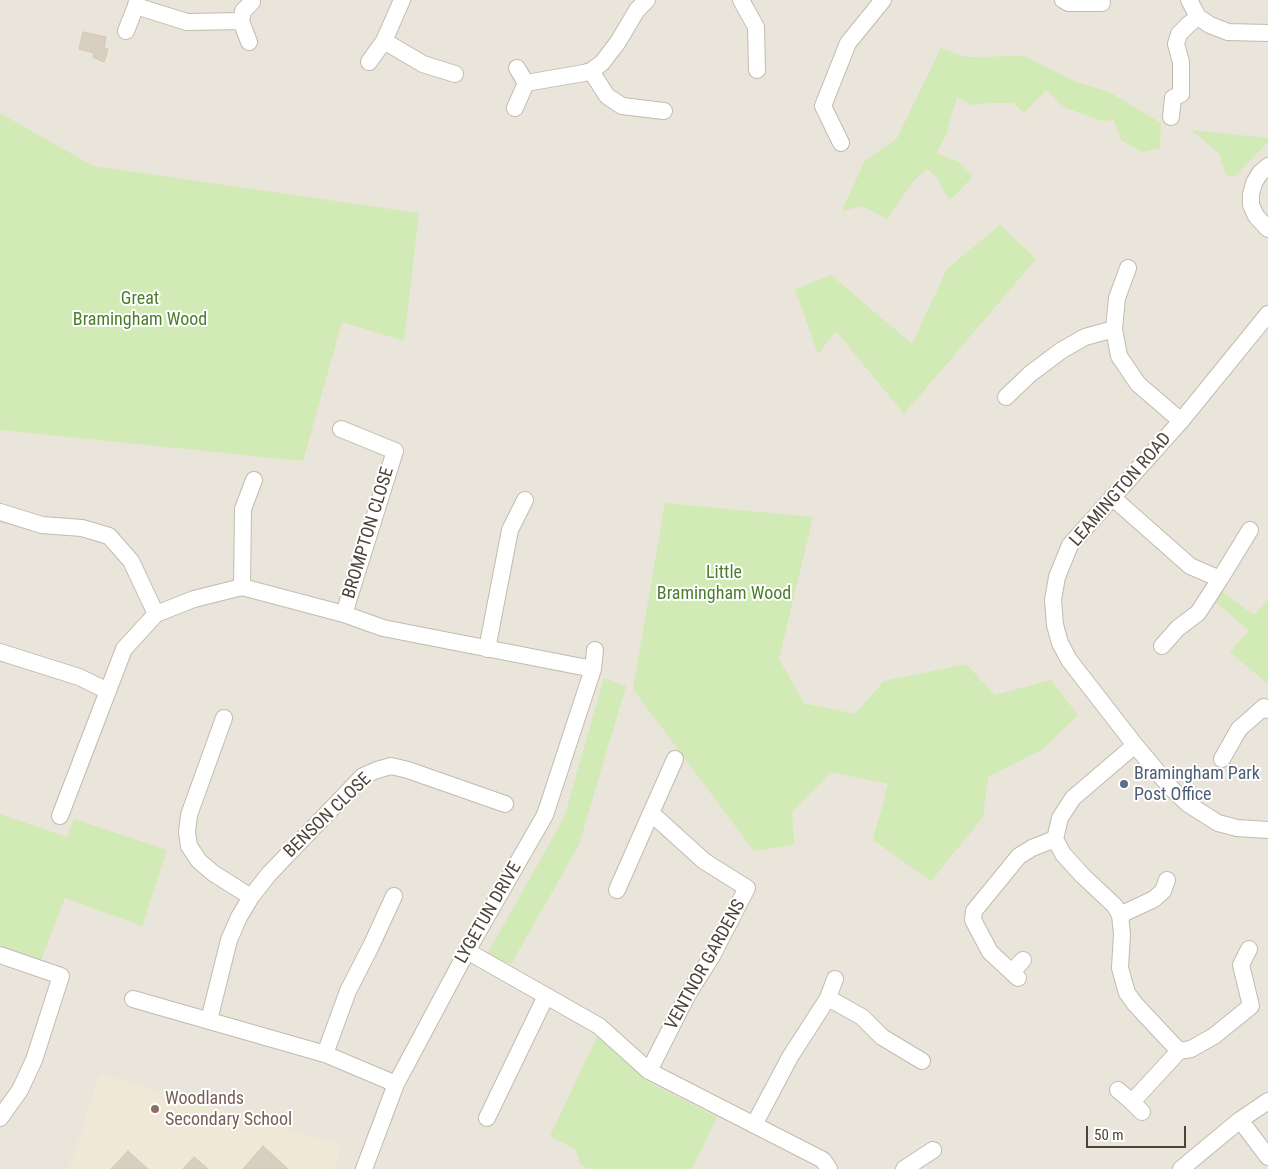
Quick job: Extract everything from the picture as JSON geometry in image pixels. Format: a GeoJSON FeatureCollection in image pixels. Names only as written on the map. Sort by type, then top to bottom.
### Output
{"type":"FeatureCollection","features":[{"type":"Feature","properties":{"kind":"street"},"geometry":{"type":"LineString","coordinates":[[369,62],[384,41],[402,0]]}},
{"type":"Feature","properties":{"kind":"street"},"geometry":{"type":"LineString","coordinates":[[526,83],[591,71],[602,63],[638,10],[648,0]]}},
{"type":"Feature","properties":{"kind":"street"},"geometry":{"type":"LineString","coordinates":[[741,0],[756,27],[757,70]]}},
{"type":"Feature","properties":{"kind":"street"},"geometry":{"type":"LineString","coordinates":[[841,143],[823,106],[848,43],[883,0]]}},
{"type":"Feature","properties":{"kind":"street"},"geometry":{"type":"LineString","coordinates":[[1063,0],[1068,4],[1102,3]]}},
{"type":"Feature","properties":{"kind":"street"},"geometry":{"type":"LineString","coordinates":[[1189,0],[1198,17],[1210,25],[1228,32],[1268,33]]}},
{"type":"Feature","properties":{"kind":"street"},"geometry":{"type":"LineString","coordinates":[[249,42],[241,21],[243,11],[252,2]]}},
{"type":"Feature","properties":{"kind":"street"},"geometry":{"type":"LineString","coordinates":[[126,30],[137,3],[187,22],[241,21]]}},
{"type":"Feature","properties":{"kind":"street"},"geometry":{"type":"LineString","coordinates":[[1171,117],[1173,98],[1181,94],[1181,62],[1176,44],[1179,34],[1198,17]]}},
{"type":"Feature","properties":{"kind":"street"},"geometry":{"type":"LineString","coordinates":[[384,41],[423,64],[455,74]]}},
{"type":"Feature","properties":{"kind":"street"},"geometry":{"type":"LineString","coordinates":[[517,68],[526,83]]}},
{"type":"Feature","properties":{"kind":"street"},"geometry":{"type":"LineString","coordinates":[[591,71],[607,96],[622,106],[664,111]]}},
{"type":"Feature","properties":{"kind":"street"},"geometry":{"type":"LineString","coordinates":[[515,108],[526,83]]}},
{"type":"Feature","properties":{"kind":"street"},"geometry":{"type":"LineString","coordinates":[[1268,166],[1257,178],[1251,194],[1252,206],[1256,216],[1268,229]]}},
{"type":"Feature","properties":{"kind":"street"},"geometry":{"type":"LineString","coordinates":[[1128,268],[1116,298],[1114,329],[1119,356],[1138,384],[1181,421]]}},
{"type":"Feature","properties":{"kind":"street","name":"LEAMINGTON ROAD"},"geometry":{"type":"LineString","coordinates":[[1268,314],[1181,421],[1070,545],[1057,577],[1053,600],[1055,624],[1060,643],[1069,660],[1171,788],[1188,804],[1218,823],[1238,828],[1268,830]]}},
{"type":"Feature","properties":{"kind":"street"},"geometry":{"type":"LineString","coordinates":[[1006,397],[1030,374],[1062,350],[1085,337],[1114,329]]}},
{"type":"Feature","properties":{"kind":"street","name":"BROMPTON CLOSE"},"geometry":{"type":"LineString","coordinates":[[341,429],[395,451],[344,614]]}},
{"type":"Feature","properties":{"kind":"street"},"geometry":{"type":"LineString","coordinates":[[242,587],[244,509],[254,480]]}},
{"type":"Feature","properties":{"kind":"street"},"geometry":{"type":"LineString","coordinates":[[1112,497],[1190,566],[1220,580]]}},
{"type":"Feature","properties":{"kind":"street"},"geometry":{"type":"LineString","coordinates":[[487,649],[510,530],[525,500]]}},
{"type":"Feature","properties":{"kind":"street"},"geometry":{"type":"LineString","coordinates":[[0,512],[42,526],[82,528],[109,536],[131,561],[156,614]]}},
{"type":"Feature","properties":{"kind":"street"},"geometry":{"type":"LineString","coordinates":[[1162,646],[1178,628],[1198,613],[1250,530]]}},
{"type":"Feature","properties":{"kind":"street","name":"BROMPTON CLOSE"},"geometry":{"type":"LineString","coordinates":[[60,816],[124,649],[156,614],[194,599],[242,587],[344,614],[383,628],[593,669]]}},
{"type":"Feature","properties":{"kind":"street","name":"LYGETUN DRIVE"},"geometry":{"type":"LineString","coordinates":[[364,1169],[396,1084],[467,951],[545,815],[593,669],[595,650]]}},
{"type":"Feature","properties":{"kind":"street"},"geometry":{"type":"LineString","coordinates":[[0,652],[79,677],[108,690]]}},
{"type":"Feature","properties":{"kind":"street"},"geometry":{"type":"LineString","coordinates":[[1222,759],[1239,729],[1267,706]]}},
{"type":"Feature","properties":{"kind":"street"},"geometry":{"type":"LineString","coordinates":[[224,718],[189,815],[187,832],[189,846],[199,861],[213,873],[251,897]]}},
{"type":"Feature","properties":{"kind":"street"},"geometry":{"type":"LineString","coordinates":[[1135,744],[1073,798],[1060,818],[1055,839],[1063,854],[1115,906],[1120,915],[1122,934],[1120,968],[1127,993],[1179,1051]]}},
{"type":"Feature","properties":{"kind":"street"},"geometry":{"type":"LineString","coordinates":[[617,890],[676,759]]}},
{"type":"Feature","properties":{"kind":"street","name":"BENSON CLOSE"},"geometry":{"type":"LineString","coordinates":[[209,1020],[229,940],[239,917],[251,897],[269,874],[363,776],[391,766],[408,770],[505,804]]}},
{"type":"Feature","properties":{"kind":"street","name":"VENTNOR GARDENS"},"geometry":{"type":"LineString","coordinates":[[650,1071],[688,994],[712,956],[748,888],[704,861],[651,813]]}},
{"type":"Feature","properties":{"kind":"street"},"geometry":{"type":"LineString","coordinates":[[1018,970],[990,952],[966,907],[1019,856],[1032,848],[1055,839]]}},
{"type":"Feature","properties":{"kind":"street"},"geometry":{"type":"LineString","coordinates":[[1120,915],[1154,899],[1162,891],[1167,880]]}},
{"type":"Feature","properties":{"kind":"street"},"geometry":{"type":"LineString","coordinates":[[325,1054],[348,991],[372,946],[394,896]]}},
{"type":"Feature","properties":{"kind":"street"},"geometry":{"type":"LineString","coordinates":[[1118,1090],[1137,1107],[1179,1051],[1191,1049],[1214,1036],[1251,1006],[1241,965],[1249,949]]}},
{"type":"Feature","properties":{"kind":"street"},"geometry":{"type":"LineString","coordinates":[[467,951],[599,1026],[650,1071],[823,1160],[829,1169]]}},
{"type":"Feature","properties":{"kind":"street"},"geometry":{"type":"LineString","coordinates":[[0,955],[61,976],[34,1060],[20,1090],[0,1118]]}},
{"type":"Feature","properties":{"kind":"street"},"geometry":{"type":"LineString","coordinates":[[754,1125],[790,1057],[828,998],[835,979]]}},
{"type":"Feature","properties":{"kind":"street"},"geometry":{"type":"LineString","coordinates":[[487,1118],[546,996]]}},
{"type":"Feature","properties":{"kind":"street"},"geometry":{"type":"LineString","coordinates":[[828,998],[862,1017],[882,1037],[922,1061]]}},
{"type":"Feature","properties":{"kind":"street"},"geometry":{"type":"LineString","coordinates":[[133,999],[325,1054],[396,1084]]}},
{"type":"Feature","properties":{"kind":"street"},"geometry":{"type":"LineString","coordinates":[[1182,1169],[1240,1120],[1268,1101]]}},
{"type":"Feature","properties":{"kind":"street"},"geometry":{"type":"LineString","coordinates":[[1240,1120],[1268,1157]]}},
{"type":"Feature","properties":{"kind":"street"},"geometry":{"type":"LineString","coordinates":[[904,1169],[933,1150]]}},
{"type":"Feature","properties":{"kind":"shaded area"},"geometry":{"type":"Polygon","coordinates":[[[0,0],[1268,0],[1268,1169],[0,1169],[0,0]]]}},
{"type":"Feature","properties":{"kind":"shaded area","name":"Woodlands Secondary School"},"geometry":{"type":"Polygon","coordinates":[[[100,1074],[342,1145],[334,1169],[69,1169],[100,1074]]]}},
{"type":"Feature","properties":{"kind":"green space"},"geometry":{"type":"Polygon","coordinates":[[[941,48],[966,57],[1024,56],[1076,82],[1109,92],[1161,123],[1160,148],[1142,152],[1121,140],[1114,120],[1102,121],[1063,107],[1046,90],[1024,113],[1013,103],[972,105],[957,97],[946,135],[936,153],[959,162],[973,176],[950,200],[942,189],[939,179],[927,169],[915,179],[887,219],[862,206],[842,211],[864,162],[897,138],[941,48]]]}},
{"type":"Feature","properties":{"kind":"green space","name":"Great Bramingham Wood"},"geometry":{"type":"Polygon","coordinates":[[[0,113],[93,166],[419,213],[404,341],[342,322],[303,461],[0,430],[0,113]]]}},
{"type":"Feature","properties":{"kind":"green space"},"geometry":{"type":"Polygon","coordinates":[[[1191,130],[1268,138],[1268,142],[1235,176],[1226,176],[1219,153],[1191,130]]]}},
{"type":"Feature","properties":{"kind":"green space"},"geometry":{"type":"Polygon","coordinates":[[[1000,225],[1036,259],[904,414],[836,331],[818,354],[795,289],[831,275],[912,344],[947,269],[1000,225]]]}},
{"type":"Feature","properties":{"kind":"green space","name":"Little Bramingham Wood"},"geometry":{"type":"Polygon","coordinates":[[[665,503],[813,517],[779,659],[804,703],[855,714],[884,681],[966,664],[995,695],[1051,680],[1078,715],[1043,749],[988,777],[983,817],[931,881],[873,840],[888,784],[831,772],[792,812],[794,845],[754,851],[633,689],[665,503]]]}},
{"type":"Feature","properties":{"kind":"green space"},"geometry":{"type":"Polygon","coordinates":[[[1221,591],[1254,615],[1268,600],[1268,684],[1230,652],[1249,630],[1214,601],[1221,591]]]}},
{"type":"Feature","properties":{"kind":"green space"},"geometry":{"type":"Polygon","coordinates":[[[604,678],[626,686],[579,845],[511,964],[486,956],[564,818],[604,678]]]}},
{"type":"Feature","properties":{"kind":"green space"},"geometry":{"type":"Polygon","coordinates":[[[0,814],[67,837],[74,819],[167,850],[142,926],[65,898],[41,960],[0,946],[0,814]]]}},
{"type":"Feature","properties":{"kind":"green space"},"geometry":{"type":"Polygon","coordinates":[[[597,1037],[650,1083],[717,1117],[692,1169],[589,1169],[580,1164],[576,1150],[550,1136],[597,1037]]]}},
{"type":"Feature","properties":{"kind":"building"},"geometry":{"type":"Polygon","coordinates":[[[83,32],[106,37],[104,48],[108,49],[104,62],[93,57],[94,53],[79,49],[83,32]]]}},
{"type":"Feature","properties":{"kind":"building"},"geometry":{"type":"Polygon","coordinates":[[[263,1146],[288,1169],[243,1169],[263,1146]]]}},
{"type":"Feature","properties":{"kind":"building"},"geometry":{"type":"Polygon","coordinates":[[[128,1151],[148,1169],[111,1169],[128,1151]]]}},
{"type":"Feature","properties":{"kind":"building"},"geometry":{"type":"Polygon","coordinates":[[[194,1157],[208,1169],[183,1169],[194,1157]]]}},
{"type":"Feature","properties":{"kind":"place","name":"Bramingham Park Post Office"},"geometry":{"type":"Point","coordinates":[1124,784]}},
{"type":"Feature","properties":{"kind":"place","name":"Woodlands Secondary School"},"geometry":{"type":"Point","coordinates":[155,1109]}}]}
